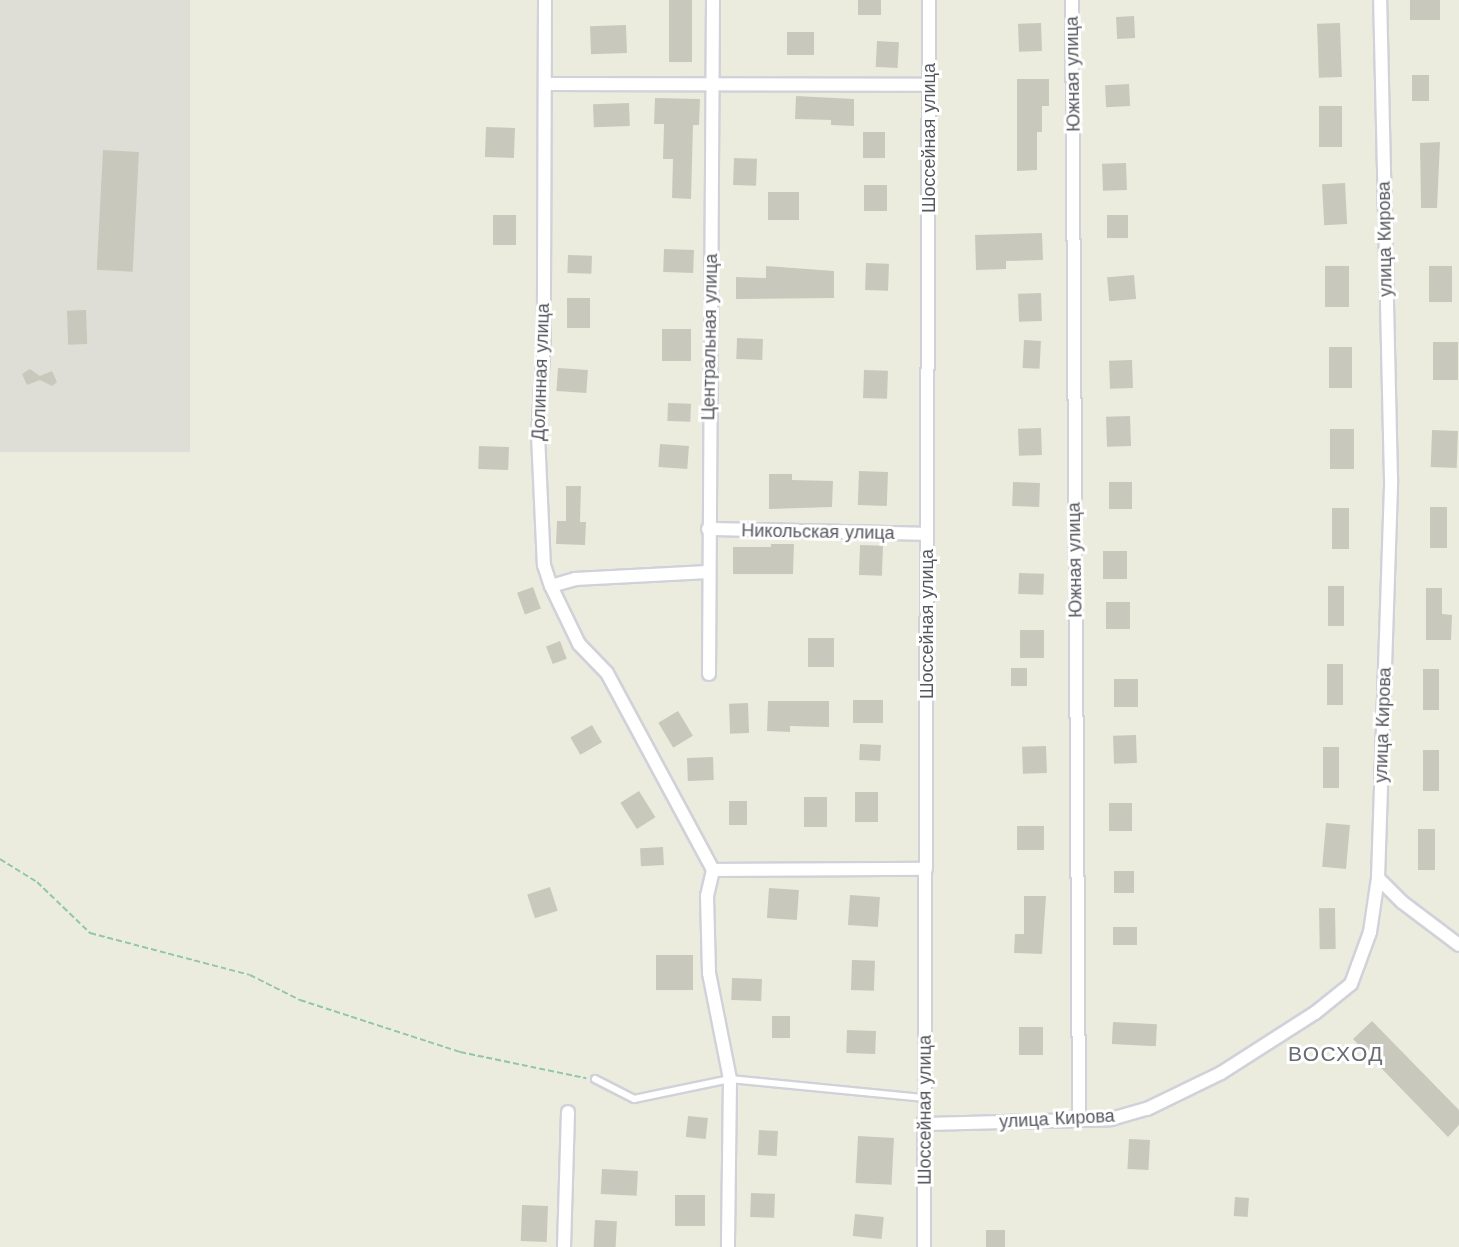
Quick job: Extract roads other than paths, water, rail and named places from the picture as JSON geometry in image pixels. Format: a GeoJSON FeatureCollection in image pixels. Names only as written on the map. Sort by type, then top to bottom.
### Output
{"type":"FeatureCollection","features":[{"type":"Feature","properties":{"kind":"street","name":"Долинная улица"},"geometry":{"type":"LineString","coordinates":[[545,0],[544,338],[538,479],[544,565],[551,586],[579,644],[607,673],[713,870]]}},
{"type":"Feature","properties":{"kind":"street","name":"Центральная улица"},"geometry":{"type":"LineString","coordinates":[[709,674],[708,529],[713,0]]}},
{"type":"Feature","properties":{"kind":"street","name":"Шоссейная улица"},"geometry":{"type":"LineString","coordinates":[[924,1247],[929,0]]}},
{"type":"Feature","properties":{"kind":"street","name":"Южная улица"},"geometry":{"type":"LineString","coordinates":[[1072,0],[1079,1120]]}},
{"type":"Feature","properties":{"kind":"street","name":"улица Кирова"},"geometry":{"type":"LineString","coordinates":[[926,1124],[1111,1119],[1158,1104],[1221,1073],[1333,1000],[1351,984],[1359,965],[1370,932],[1378,878],[1391,479],[1380,0]]}},
{"type":"Feature","properties":{"kind":"street"},"geometry":{"type":"LineString","coordinates":[[546,84],[713,81],[929,85]]}},
{"type":"Feature","properties":{"kind":"street","name":"Никольская улица"},"geometry":{"type":"LineString","coordinates":[[708,529],[927,534]]}},
{"type":"Feature","properties":{"kind":"street"},"geometry":{"type":"LineString","coordinates":[[551,586],[574,579],[708,572]]}},
{"type":"Feature","properties":{"kind":"street"},"geometry":{"type":"LineString","coordinates":[[728,1247],[730,1078],[709,973],[706,896],[713,870],[926,869]]}},
{"type":"Feature","properties":{"kind":"street"},"geometry":{"type":"LineString","coordinates":[[1378,878],[1402,902],[1459,945]]}},
{"type":"Feature","properties":{"kind":"street"},"geometry":{"type":"LineString","coordinates":[[564,1247],[568,1112]]}},
{"type":"Feature","properties":{"kind":"lane"},"geometry":{"type":"LineString","coordinates":[[596,1079],[634,1099],[730,1078],[926,1098]]}},
{"type":"Feature","properties":{"kind":"district","name":"ВОСХОД"},"geometry":{"type":"Point","coordinates":[1336,1054]}}]}
